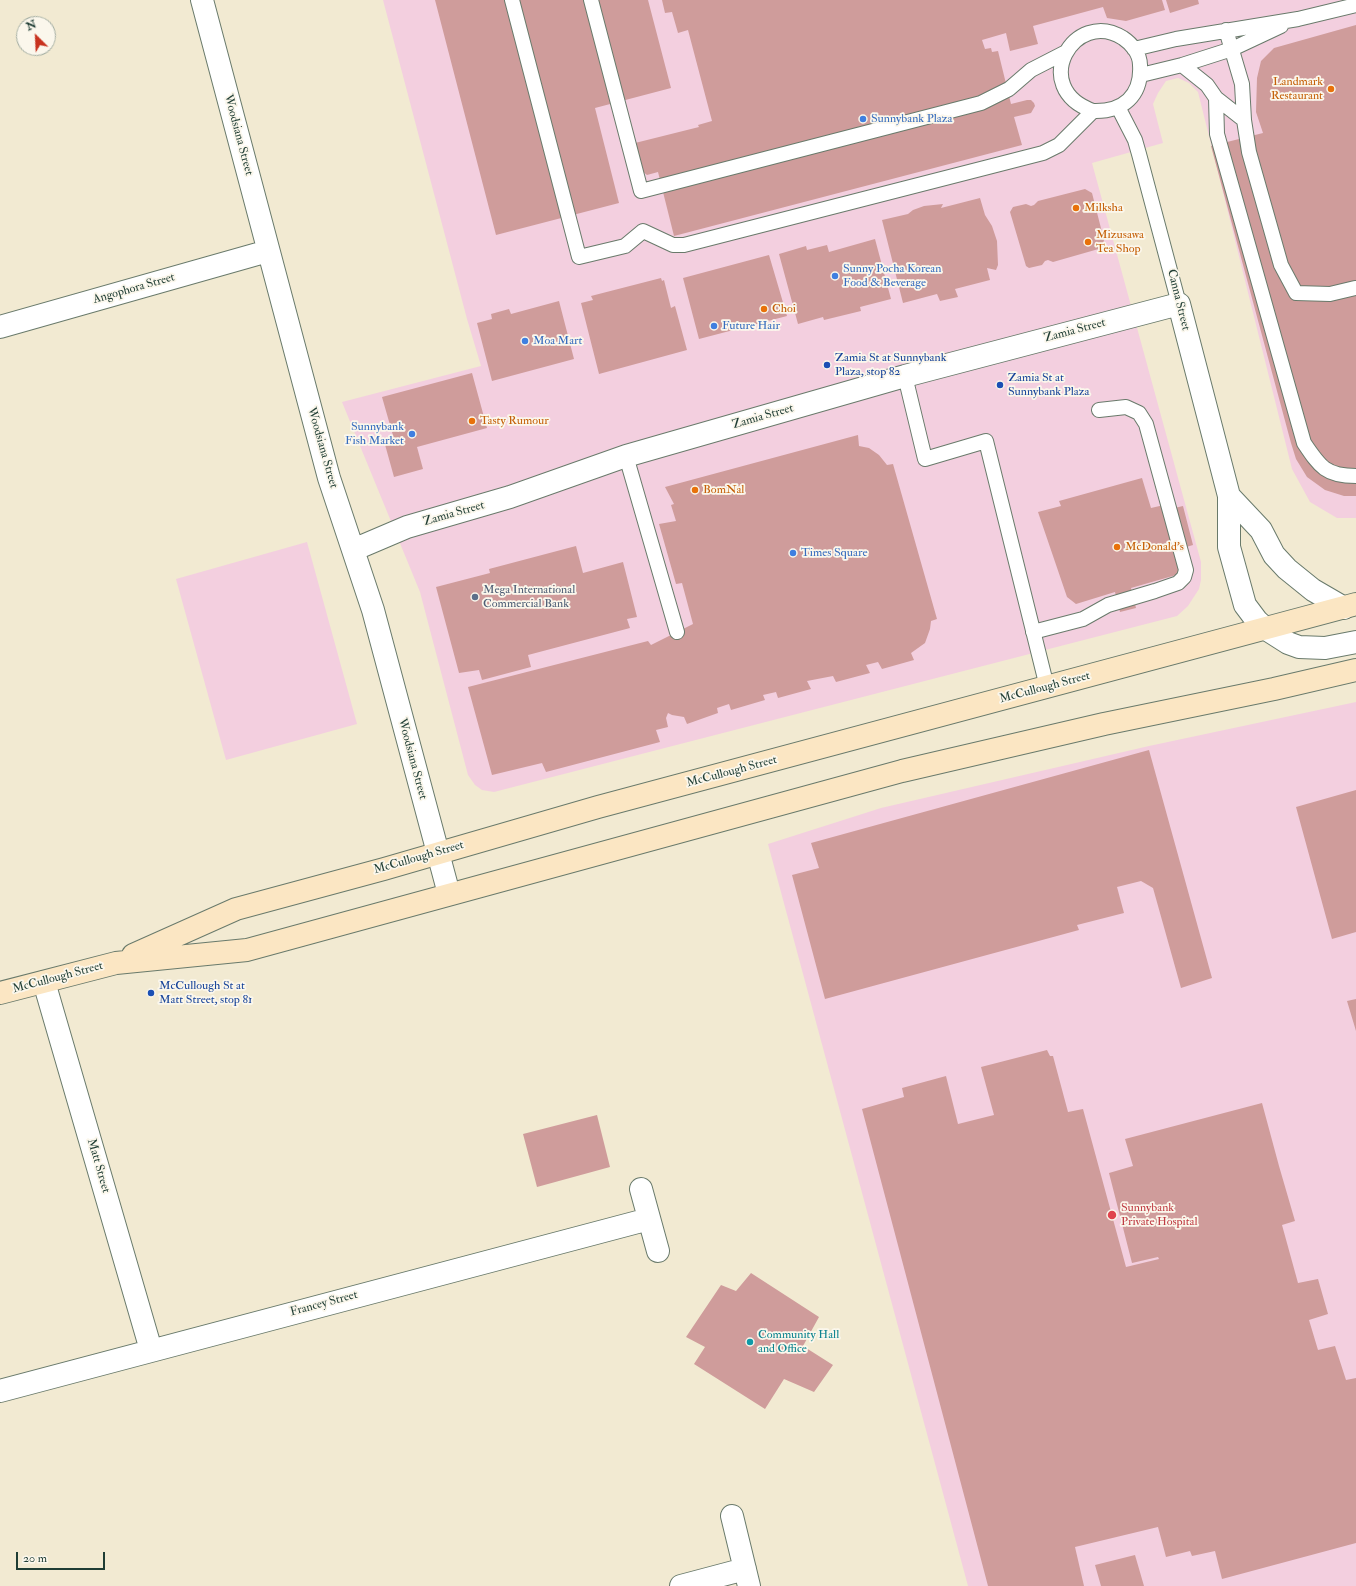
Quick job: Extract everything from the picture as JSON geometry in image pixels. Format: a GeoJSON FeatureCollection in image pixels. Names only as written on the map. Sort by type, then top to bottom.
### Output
{"type":"FeatureCollection","features":[{"type":"Feature","properties":{"kind":"main road","name":"McCullough Street"},"geometry":{"type":"LineString","coordinates":[[116,963],[236,909],[598,808],[1350,606]]}},
{"type":"Feature","properties":{"kind":"main road","name":"McCullough Street"},"geometry":{"type":"LineString","coordinates":[[0,994],[116,963],[247,950],[894,772],[1104,724],[1274,689],[1356,670]]}},
{"type":"Feature","properties":{"kind":"street","name":"Woodsiana Street"},"geometry":{"type":"LineString","coordinates":[[202,0],[329,478],[373,610],[449,894]]}},
{"type":"Feature","properties":{"kind":"street","name":"Angophora Street"},"geometry":{"type":"LineString","coordinates":[[0,327],[268,251]]}},
{"type":"Feature","properties":{"kind":"street","name":"Zamia Street"},"geometry":{"type":"LineString","coordinates":[[353,550],[407,527],[510,497],[626,456],[905,376],[1178,304]]}},
{"type":"Feature","properties":{"kind":"street","name":"Canna Street"},"geometry":{"type":"LineString","coordinates":[[1178,304],[1229,496],[1229,547],[1244,604],[1257,621],[1266,629],[1288,643],[1308,649],[1325,648],[1356,642]]}},
{"type":"Feature","properties":{"kind":"street","name":"Canna Street"},"geometry":{"type":"LineString","coordinates":[[1229,496],[1261,530],[1274,555],[1287,569],[1313,590],[1350,606]]}},
{"type":"Feature","properties":{"kind":"street","name":"Matt Street"},"geometry":{"type":"LineString","coordinates":[[44,982],[151,1350]]}},
{"type":"Feature","properties":{"kind":"street"},"geometry":{"type":"LineString","coordinates":[[641,1189],[658,1251]]}},
{"type":"Feature","properties":{"kind":"street","name":"Francey Street"},"geometry":{"type":"LineString","coordinates":[[0,1391],[649,1219]]}},
{"type":"Feature","properties":{"kind":"street"},"geometry":{"type":"LineString","coordinates":[[681,1586],[747,1577],[732,1516]]}},
{"type":"Feature","properties":{"kind":"lane"},"geometry":{"type":"LineString","coordinates":[[512,0],[579,257],[625,246],[643,231],[673,245],[684,245],[1043,153],[1059,145],[1093,110]]}},
{"type":"Feature","properties":{"kind":"lane"},"geometry":{"type":"LineString","coordinates":[[590,0],[641,191],[981,103],[1009,89],[1031,70],[1066,52]]}},
{"type":"Feature","properties":{"kind":"lane"},"geometry":{"type":"LineString","coordinates":[[1134,49],[1176,39],[1298,19],[1356,5]]}},
{"type":"Feature","properties":{"kind":"lane"},"geometry":{"type":"LineString","coordinates":[[1141,75],[1182,65],[1232,49],[1298,19]]}},
{"type":"Feature","properties":{"kind":"lane"},"geometry":{"type":"LineString","coordinates":[[1226,30],[1242,84],[1244,120],[1250,152],[1281,265],[1296,293],[1330,294],[1355,288]]}},
{"type":"Feature","properties":{"kind":"lane"},"geometry":{"type":"LineString","coordinates":[[1105,31],[1117,34],[1127,40],[1134,49],[1140,62],[1141,75],[1139,85],[1127,102],[1118,107],[1106,111],[1093,110],[1083,107],[1074,101],[1067,93],[1062,83],[1062,62],[1066,52],[1073,42],[1082,36],[1094,32],[1105,31]]}},
{"type":"Feature","properties":{"kind":"lane"},"geometry":{"type":"LineString","coordinates":[[1182,65],[1207,85],[1216,98],[1244,120]]}},
{"type":"Feature","properties":{"kind":"lane"},"geometry":{"type":"LineString","coordinates":[[1216,98],[1217,134],[1304,443],[1316,461],[1330,473],[1356,476]]}},
{"type":"Feature","properties":{"kind":"lane","name":"Canna Street"},"geometry":{"type":"LineString","coordinates":[[1118,107],[1135,140],[1178,304]]}},
{"type":"Feature","properties":{"kind":"lane"},"geometry":{"type":"LineString","coordinates":[[905,376],[925,459],[986,441],[1047,687]]}},
{"type":"Feature","properties":{"kind":"lane"},"geometry":{"type":"LineString","coordinates":[[1033,632],[1083,619],[1108,605],[1178,583],[1184,577],[1186,570],[1146,424],[1139,412],[1126,407],[1099,410]]}},
{"type":"Feature","properties":{"kind":"lane"},"geometry":{"type":"LineString","coordinates":[[626,456],[677,632]]}},
{"type":"Feature","properties":{"kind":"shaded area"},"geometry":{"type":"Polygon","coordinates":[[[383,0],[1356,0],[1356,518],[1337,518],[1310,502],[1292,469],[1198,92],[1189,83],[1178,78],[1166,81],[1153,104],[1163,143],[1092,163],[1201,562],[1201,580],[1199,589],[1188,606],[1177,616],[494,792],[482,790],[475,785],[468,775],[420,592],[342,402],[481,366],[467,319],[383,0]]]}},
{"type":"Feature","properties":{"kind":"shaded area"},"geometry":{"type":"Polygon","coordinates":[[[307,542],[357,724],[226,760],[176,579],[307,542]]]}},
{"type":"Feature","properties":{"kind":"shaded area","name":"Sunnybank Private Hospital"},"geometry":{"type":"Polygon","coordinates":[[[1356,702],[1356,1586],[968,1586],[768,844],[881,808],[1149,746],[1356,702]]]}},
{"type":"Feature","properties":{"kind":"building"},"geometry":{"type":"Polygon","coordinates":[[[435,0],[648,0],[671,88],[595,108],[619,203],[496,235],[435,0]]]}},
{"type":"Feature","properties":{"kind":"building","name":"Sunnybank Plaza"},"geometry":{"type":"Polygon","coordinates":[[[662,0],[1162,0],[1165,10],[1126,21],[1107,18],[1103,7],[1033,26],[1038,44],[1010,51],[1006,33],[982,40],[985,49],[991,48],[992,52],[998,51],[1011,104],[1027,100],[1031,100],[1034,103],[1035,106],[1031,113],[1014,117],[1022,145],[674,236],[658,172],[647,175],[642,171],[635,143],[699,127],[698,125],[712,121],[688,30],[678,33],[672,12],[665,13],[662,0]]]}},
{"type":"Feature","properties":{"kind":"building"},"geometry":{"type":"Polygon","coordinates":[[[1166,0],[1198,0],[1199,4],[1170,13],[1166,0]]]}},
{"type":"Feature","properties":{"kind":"building"},"geometry":{"type":"Polygon","coordinates":[[[1356,25],[1356,496],[1344,496],[1325,490],[1307,477],[1296,459],[1211,146],[1263,133],[1256,112],[1257,78],[1261,61],[1274,48],[1356,25]]]}},
{"type":"Feature","properties":{"kind":"building"},"geometry":{"type":"Polygon","coordinates":[[[1085,189],[1092,193],[1104,240],[1102,248],[1053,262],[1048,260],[1042,265],[1029,268],[1026,266],[1010,212],[1013,207],[1026,204],[1031,206],[1038,201],[1085,189]]]}},
{"type":"Feature","properties":{"kind":"building"},"geometry":{"type":"Polygon","coordinates":[[[980,198],[985,215],[992,226],[997,241],[998,265],[996,270],[987,268],[990,280],[955,289],[958,297],[940,301],[937,294],[903,303],[882,220],[908,214],[913,210],[924,206],[943,204],[941,208],[980,198]]]}},
{"type":"Feature","properties":{"kind":"building","name":"Sunny Pocha Korean Food & Beverage"},"geometry":{"type":"Polygon","coordinates":[[[875,239],[891,299],[860,307],[861,311],[824,320],[823,317],[798,324],[779,254],[806,246],[807,250],[827,245],[829,252],[875,239]]]}},
{"type":"Feature","properties":{"kind":"building"},"geometry":{"type":"Polygon","coordinates":[[[769,255],[787,316],[699,339],[683,278],[769,255]]]}},
{"type":"Feature","properties":{"kind":"building"},"geometry":{"type":"Polygon","coordinates":[[[661,278],[662,281],[664,280],[671,308],[675,306],[687,350],[599,374],[581,303],[593,300],[591,296],[661,278]]]}},
{"type":"Feature","properties":{"kind":"building","name":"Moa Mart"},"geometry":{"type":"Polygon","coordinates":[[[559,301],[574,359],[492,381],[477,323],[492,319],[491,314],[509,309],[511,314],[559,301]]]}},
{"type":"Feature","properties":{"kind":"building"},"geometry":{"type":"Polygon","coordinates":[[[472,373],[487,428],[417,447],[423,469],[394,477],[384,441],[394,439],[382,397],[472,373]]]}},
{"type":"Feature","properties":{"kind":"building","name":"Times Square"},"geometry":{"type":"Polygon","coordinates":[[[858,435],[859,446],[869,448],[879,455],[887,465],[893,464],[937,619],[931,621],[925,643],[911,653],[914,660],[882,669],[878,662],[866,665],[870,673],[836,682],[833,676],[807,681],[811,689],[778,698],[776,692],[763,695],[765,700],[731,710],[729,704],[717,708],[718,713],[687,724],[684,717],[668,713],[666,718],[668,727],[656,730],[660,742],[546,772],[542,763],[492,775],[468,687],[648,641],[651,645],[693,624],[682,583],[676,584],[659,524],[676,521],[671,505],[674,504],[665,487],[858,435]]]}},
{"type":"Feature","properties":{"kind":"building","name":"McDonald's"},"geometry":{"type":"Polygon","coordinates":[[[1142,478],[1151,508],[1164,505],[1166,510],[1183,506],[1193,545],[1176,550],[1183,573],[1131,588],[1136,608],[1120,612],[1115,592],[1076,604],[1067,597],[1038,512],[1061,506],[1059,501],[1142,478]]]}},
{"type":"Feature","properties":{"kind":"building"},"geometry":{"type":"Polygon","coordinates":[[[576,546],[583,573],[623,562],[637,617],[627,619],[630,628],[528,655],[531,667],[482,680],[479,670],[459,673],[436,587],[490,573],[489,569],[576,546]]]}},
{"type":"Feature","properties":{"kind":"building"},"geometry":{"type":"Polygon","coordinates":[[[1149,750],[1212,978],[1181,988],[1153,888],[1141,881],[1117,887],[1124,913],[1077,925],[1079,930],[825,999],[792,875],[819,868],[811,843],[1149,750]]]}},
{"type":"Feature","properties":{"kind":"building"},"geometry":{"type":"Polygon","coordinates":[[[1356,790],[1356,932],[1332,939],[1296,807],[1356,790]]]}},
{"type":"Feature","properties":{"kind":"building"},"geometry":{"type":"Polygon","coordinates":[[[1356,999],[1356,1031],[1347,1001],[1356,999]]]}},
{"type":"Feature","properties":{"kind":"building"},"geometry":{"type":"Polygon","coordinates":[[[1047,1050],[1050,1056],[1053,1056],[1068,1112],[1083,1109],[1126,1267],[1159,1259],[1158,1257],[1132,1263],[1109,1173],[1133,1166],[1125,1139],[1262,1103],[1295,1221],[1282,1225],[1298,1283],[1318,1279],[1328,1314],[1309,1320],[1318,1350],[1335,1346],[1346,1380],[1356,1378],[1356,1543],[1222,1579],[1215,1551],[1192,1556],[1190,1551],[1166,1557],[1158,1527],[1075,1547],[1084,1586],[988,1586],[862,1109],[904,1097],[902,1088],[946,1076],[958,1124],[994,1115],[981,1067],[1047,1050]]]}},
{"type":"Feature","properties":{"kind":"building"},"geometry":{"type":"Polygon","coordinates":[[[597,1115],[610,1167],[537,1187],[523,1134],[597,1115]]]}},
{"type":"Feature","properties":{"kind":"building","name":"Community Hall and Office"},"geometry":{"type":"Polygon","coordinates":[[[751,1273],[819,1317],[803,1346],[833,1365],[814,1392],[784,1379],[765,1409],[694,1364],[705,1347],[686,1337],[721,1285],[736,1291],[751,1273]]]}},
{"type":"Feature","properties":{"kind":"building"},"geometry":{"type":"Polygon","coordinates":[[[1135,1555],[1144,1586],[1101,1586],[1095,1565],[1135,1555]]]}},
{"type":"Feature","properties":{"kind":"place","name":"Landmark Restaurant"},"geometry":{"type":"Point","coordinates":[1331,89]}},
{"type":"Feature","properties":{"kind":"place","name":"Sunnybank Plaza"},"geometry":{"type":"Point","coordinates":[863,119]}},
{"type":"Feature","properties":{"kind":"place","name":"Milksha"},"geometry":{"type":"Point","coordinates":[1076,208]}},
{"type":"Feature","properties":{"kind":"place","name":"Mizusawa Tea Shop"},"geometry":{"type":"Point","coordinates":[1088,242]}},
{"type":"Feature","properties":{"kind":"place","name":"Sunny Pocha Korean Food & Beverage"},"geometry":{"type":"Point","coordinates":[835,276]}},
{"type":"Feature","properties":{"kind":"place","name":"Choi"},"geometry":{"type":"Point","coordinates":[764,309]}},
{"type":"Feature","properties":{"kind":"place","name":"Future Hair"},"geometry":{"type":"Point","coordinates":[714,326]}},
{"type":"Feature","properties":{"kind":"place","name":"Moa Mart"},"geometry":{"type":"Point","coordinates":[525,341]}},
{"type":"Feature","properties":{"kind":"place","name":"Zamia St at Sunnybank Plaza, stop 82"},"geometry":{"type":"Point","coordinates":[827,365]}},
{"type":"Feature","properties":{"kind":"place","name":"Zamia St at Sunnybank Plaza"},"geometry":{"type":"Point","coordinates":[1000,385]}},
{"type":"Feature","properties":{"kind":"place","name":"Tasty Rumour"},"geometry":{"type":"Point","coordinates":[472,421]}},
{"type":"Feature","properties":{"kind":"place","name":"Sunnybank Fish Market"},"geometry":{"type":"Point","coordinates":[412,434]}},
{"type":"Feature","properties":{"kind":"place","name":"BomNal"},"geometry":{"type":"Point","coordinates":[695,490]}},
{"type":"Feature","properties":{"kind":"place","name":"McDonald's"},"geometry":{"type":"Point","coordinates":[1117,547]}},
{"type":"Feature","properties":{"kind":"place","name":"Times Square"},"geometry":{"type":"Point","coordinates":[793,553]}},
{"type":"Feature","properties":{"kind":"place","name":"Mega International Commercial Bank"},"geometry":{"type":"Point","coordinates":[475,597]}},
{"type":"Feature","properties":{"kind":"place","name":"McCullough St at Matt Street, stop 81"},"geometry":{"type":"Point","coordinates":[151,993]}},
{"type":"Feature","properties":{"kind":"place","name":"Sunnybank Private Hospital"},"geometry":{"type":"Point","coordinates":[1112,1215]}},
{"type":"Feature","properties":{"kind":"place","name":"Community Hall and Office"},"geometry":{"type":"Point","coordinates":[750,1342]}}]}
